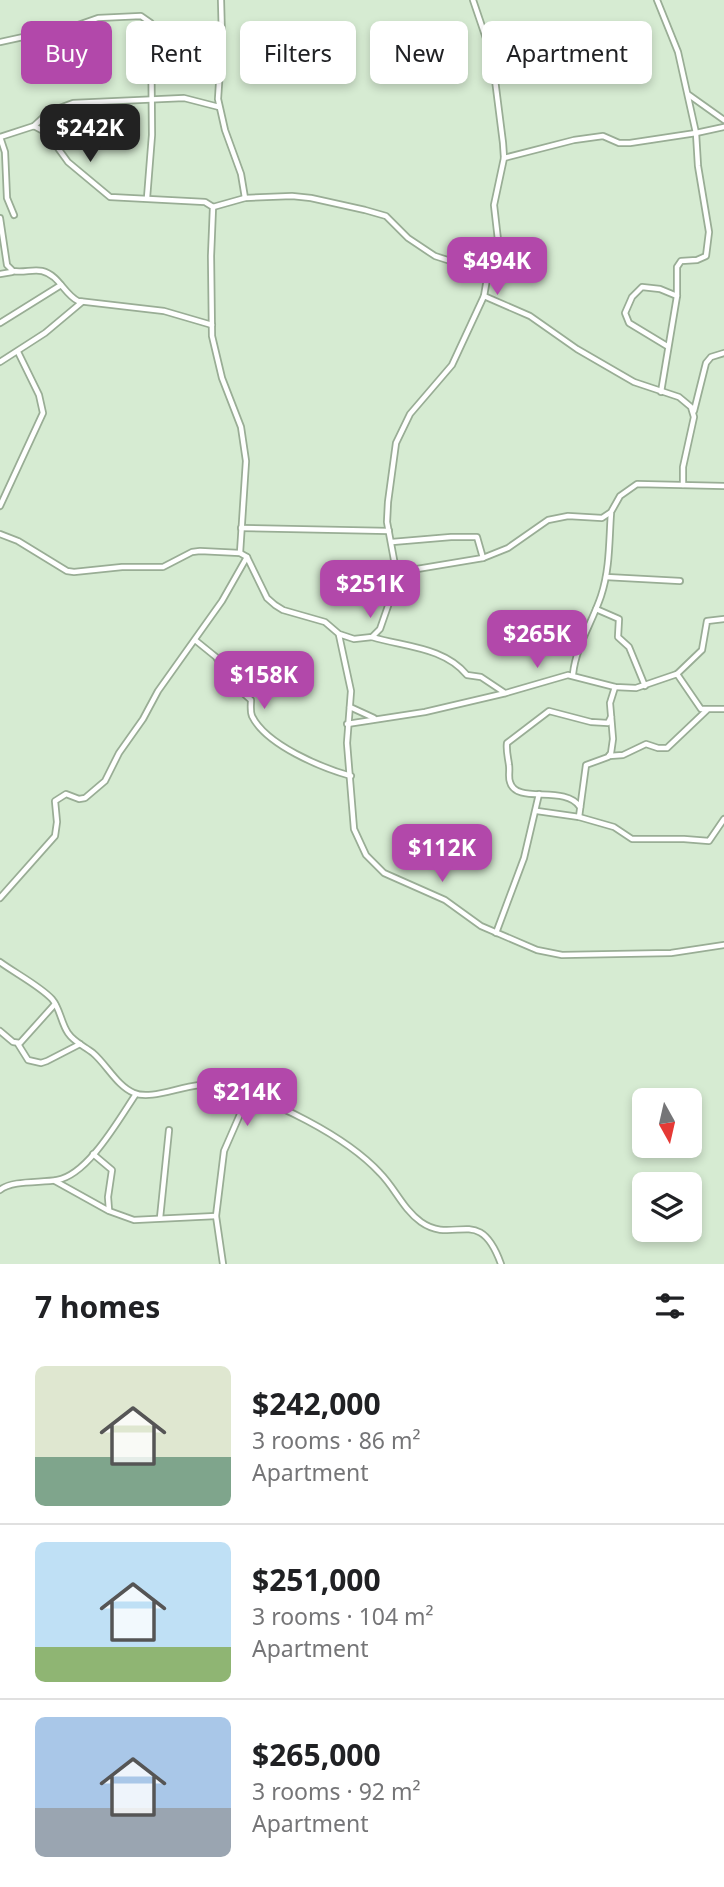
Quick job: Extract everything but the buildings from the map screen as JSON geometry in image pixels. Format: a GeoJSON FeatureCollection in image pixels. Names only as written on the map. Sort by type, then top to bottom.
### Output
{"type":"FeatureCollection","features":[{"type":"Feature","properties":{"kind":"street"},"geometry":{"type":"LineString","coordinates":[[220,0],[222,38],[219,107],[241,174],[245,198]]}},
{"type":"Feature","properties":{"kind":"street"},"geometry":{"type":"LineString","coordinates":[[372,637],[383,624],[397,577],[389,531],[388,502],[394,452],[410,414],[452,365],[485,296],[488,273],[498,240],[494,205],[504,158],[492,56],[473,0]]}},
{"type":"Feature","properties":{"kind":"street"},"geometry":{"type":"LineString","coordinates":[[657,0],[674,40],[688,95],[696,134],[709,246],[702,259],[679,262],[677,267],[677,296],[661,391]]}},
{"type":"Feature","properties":{"kind":"street"},"geometry":{"type":"LineString","coordinates":[[0,42],[78,25],[91,19],[128,16],[145,18],[152,26],[152,135],[148,198]]}},
{"type":"Feature","properties":{"kind":"street"},"geometry":{"type":"LineString","coordinates":[[688,95],[724,120]]}},
{"type":"Feature","properties":{"kind":"street"},"geometry":{"type":"LineString","coordinates":[[15,215],[7,198],[5,152],[0,137],[34,126],[43,116],[65,104],[184,98],[219,107]]}},
{"type":"Feature","properties":{"kind":"street"},"geometry":{"type":"LineString","coordinates":[[34,126],[47,133],[68,162],[110,197],[205,202],[213,206],[245,198],[311,198],[387,216],[408,238],[435,256],[488,273]]}},
{"type":"Feature","properties":{"kind":"street"},"geometry":{"type":"LineString","coordinates":[[504,158],[574,140],[603,136],[619,143],[630,143],[696,134],[724,127]]}},
{"type":"Feature","properties":{"kind":"street"},"geometry":{"type":"LineString","coordinates":[[213,206],[212,325],[220,369],[237,415],[245,451],[246,476],[240,553]]}},
{"type":"Feature","properties":{"kind":"street"},"geometry":{"type":"LineString","coordinates":[[0,218],[5,236],[7,265],[13,271]]}},
{"type":"Feature","properties":{"kind":"street"},"geometry":{"type":"LineString","coordinates":[[0,274],[13,271],[44,271],[71,297],[82,302],[164,311],[212,325]]}},
{"type":"Feature","properties":{"kind":"street"},"geometry":{"type":"LineString","coordinates":[[0,323],[61,285]]}},
{"type":"Feature","properties":{"kind":"street"},"geometry":{"type":"LineString","coordinates":[[667,346],[629,323],[625,313],[632,297],[642,287],[660,289],[677,296]]}},
{"type":"Feature","properties":{"kind":"street"},"geometry":{"type":"LineString","coordinates":[[485,296],[530,316],[577,349],[621,375],[679,397],[694,411]]}},
{"type":"Feature","properties":{"kind":"street"},"geometry":{"type":"LineString","coordinates":[[0,362],[18,352],[82,302]]}},
{"type":"Feature","properties":{"kind":"street"},"geometry":{"type":"LineString","coordinates":[[0,506],[43,413],[39,395],[18,352]]}},
{"type":"Feature","properties":{"kind":"street"},"geometry":{"type":"LineString","coordinates":[[683,485],[683,467],[706,363],[711,357],[724,353]]}},
{"type":"Feature","properties":{"kind":"street"},"geometry":{"type":"LineString","coordinates":[[573,674],[577,654],[606,577],[611,512],[620,495],[637,484],[724,486]]}},
{"type":"Feature","properties":{"kind":"street"},"geometry":{"type":"LineString","coordinates":[[397,577],[415,569],[483,558],[508,548],[548,520],[568,516],[602,517],[611,512]]}},
{"type":"Feature","properties":{"kind":"street"},"geometry":{"type":"LineString","coordinates":[[241,528],[389,531]]}},
{"type":"Feature","properties":{"kind":"street"},"geometry":{"type":"LineString","coordinates":[[0,534],[18,541],[67,571],[74,572],[122,567],[163,567],[192,552],[200,551],[240,553],[247,558],[267,598],[283,610],[325,622],[339,634],[354,639],[372,637],[416,646],[450,660],[459,665],[467,675],[481,677],[506,693]]}},
{"type":"Feature","properties":{"kind":"street"},"geometry":{"type":"LineString","coordinates":[[392,542],[477,537],[483,558]]}},
{"type":"Feature","properties":{"kind":"street"},"geometry":{"type":"LineString","coordinates":[[0,898],[55,836],[55,801],[66,794],[79,799],[85,798],[105,781],[118,753],[222,601],[247,558]]}},
{"type":"Feature","properties":{"kind":"street"},"geometry":{"type":"LineString","coordinates":[[606,577],[680,581]]}},
{"type":"Feature","properties":{"kind":"street"},"geometry":{"type":"LineString","coordinates":[[596,609],[619,619],[618,637],[629,647],[645,687]]}},
{"type":"Feature","properties":{"kind":"street"},"geometry":{"type":"LineString","coordinates":[[347,724],[425,712],[573,674],[615,687],[645,687],[677,674],[702,650],[707,621],[724,620]]}},
{"type":"Feature","properties":{"kind":"street"},"geometry":{"type":"LineString","coordinates":[[339,634],[351,684],[347,724],[354,829],[373,864],[400,881],[445,900],[481,926],[537,950],[562,955],[671,953],[724,944]]}},
{"type":"Feature","properties":{"kind":"street"},"geometry":{"type":"LineString","coordinates":[[195,640],[216,657],[234,685],[251,700],[252,716],[261,728],[310,762],[351,776]]}},
{"type":"Feature","properties":{"kind":"street"},"geometry":{"type":"LineString","coordinates":[[677,674],[697,705],[708,710],[724,709]]}},
{"type":"Feature","properties":{"kind":"street"},"geometry":{"type":"LineString","coordinates":[[609,757],[613,740],[610,703],[615,687]]}},
{"type":"Feature","properties":{"kind":"street"},"geometry":{"type":"LineString","coordinates":[[350,707],[375,719]]}},
{"type":"Feature","properties":{"kind":"street"},"geometry":{"type":"LineString","coordinates":[[579,817],[586,765],[623,755],[646,744],[667,748],[708,710]]}},
{"type":"Feature","properties":{"kind":"street"},"geometry":{"type":"LineString","coordinates":[[580,807],[571,798],[527,794],[513,788],[510,783],[506,747],[508,741],[549,711],[599,723],[608,723],[611,717]]}},
{"type":"Feature","properties":{"kind":"street"},"geometry":{"type":"LineString","coordinates":[[496,933],[524,858],[539,794]]}},
{"type":"Feature","properties":{"kind":"street"},"geometry":{"type":"LineString","coordinates":[[537,811],[579,817],[614,827],[632,839],[684,839],[706,842],[716,834],[724,819]]}},
{"type":"Feature","properties":{"kind":"street"},"geometry":{"type":"LineString","coordinates":[[0,962],[48,996],[55,1004],[67,1030],[102,1061],[124,1086],[136,1094],[158,1093],[204,1083],[221,1086],[321,1127],[381,1173],[399,1200],[420,1221],[442,1229],[464,1229],[485,1234],[493,1243],[501,1264]]}},
{"type":"Feature","properties":{"kind":"street"},"geometry":{"type":"LineString","coordinates":[[18,1044],[55,1004]]}},
{"type":"Feature","properties":{"kind":"street"},"geometry":{"type":"LineString","coordinates":[[0,1031],[18,1044],[28,1060],[41,1063],[80,1044]]}},
{"type":"Feature","properties":{"kind":"street"},"geometry":{"type":"LineString","coordinates":[[0,1190],[10,1184],[55,1181],[78,1170],[108,1136],[136,1094]]}},
{"type":"Feature","properties":{"kind":"street"},"geometry":{"type":"LineString","coordinates":[[223,1264],[216,1216],[224,1151],[248,1096]]}},
{"type":"Feature","properties":{"kind":"street"},"geometry":{"type":"LineString","coordinates":[[160,1219],[169,1130]]}},
{"type":"Feature","properties":{"kind":"street"},"geometry":{"type":"LineString","coordinates":[[93,1154],[113,1173],[108,1197],[109,1211]]}},
{"type":"Feature","properties":{"kind":"street"},"geometry":{"type":"LineString","coordinates":[[55,1181],[109,1211],[134,1220],[216,1216]]}}]}
